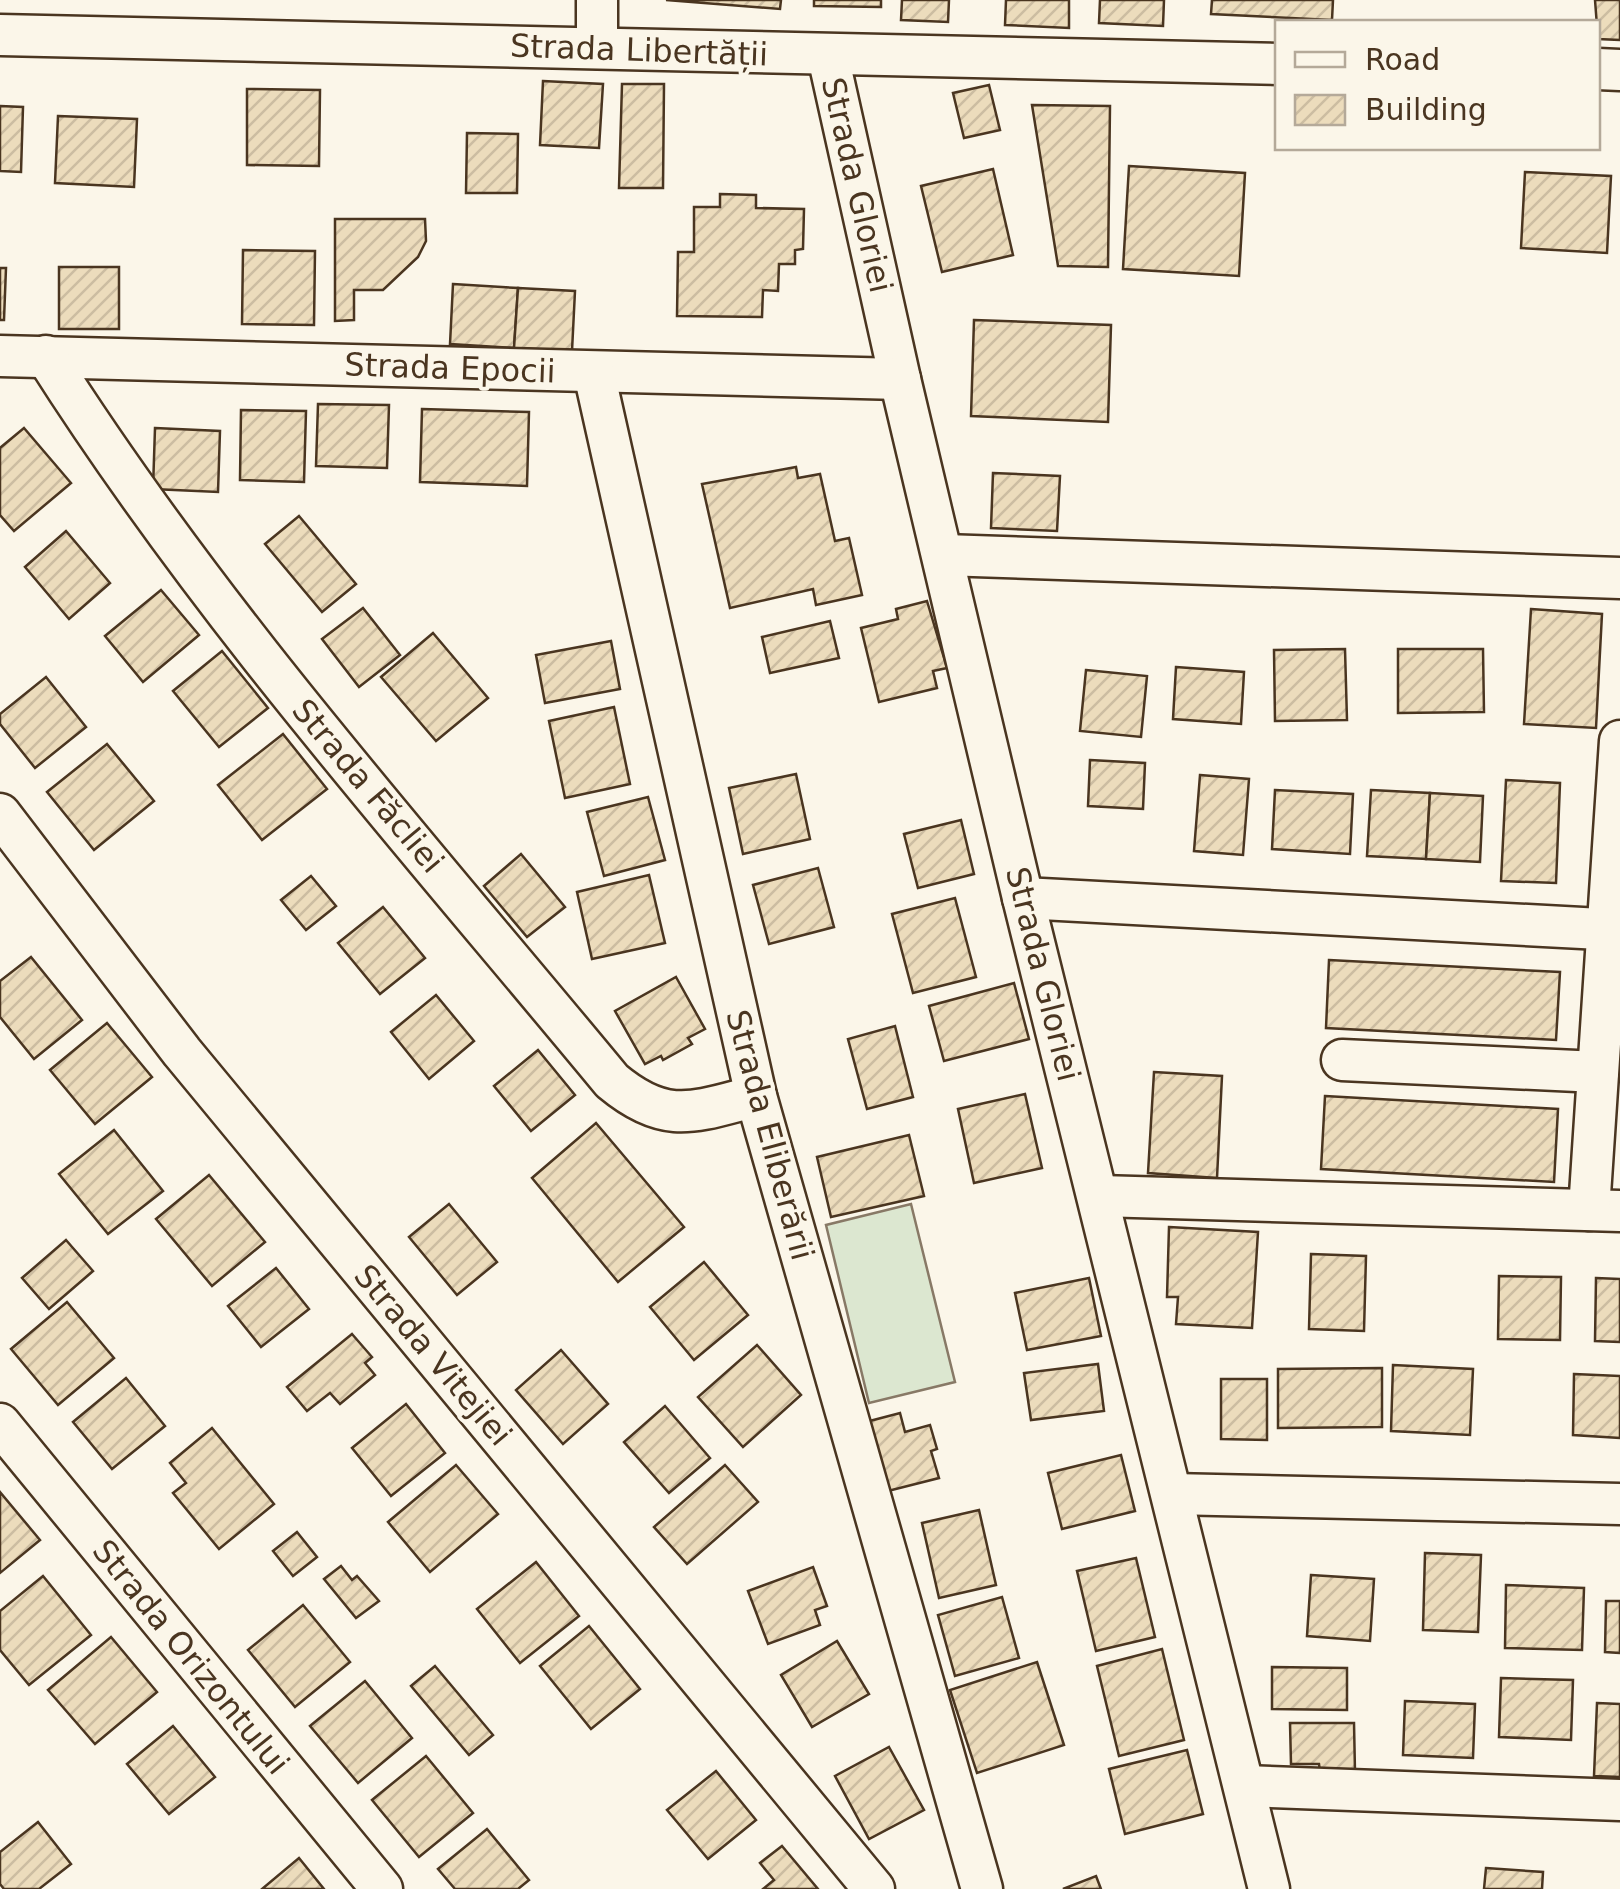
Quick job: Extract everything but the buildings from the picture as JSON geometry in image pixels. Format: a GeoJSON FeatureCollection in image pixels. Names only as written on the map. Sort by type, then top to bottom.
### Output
{"type":"FeatureCollection","features":[{"type":"Feature","properties":{"kind":"street"},"geometry":{"type":"LineString","coordinates":[[597,0],[597,48]]}},
{"type":"Feature","properties":{"kind":"street","name":"Strada Libertății"},"geometry":{"type":"LineString","coordinates":[[0,35],[1275,64]]}},
{"type":"Feature","properties":{"kind":"street","name":"Strada Gloriei"},"geometry":{"type":"LineString","coordinates":[[828,56],[1023,898],[1269,1889]]}},
{"type":"Feature","properties":{"kind":"street","name":"Strada Epocii"},"geometry":{"type":"LineString","coordinates":[[0,356],[900,379]]}},
{"type":"Feature","properties":{"kind":"street","name":"Strada Făcliei"},"geometry":{"type":"LineString","coordinates":[[46,356],[138,495],[220,607],[612,1081],[652,1108],[679,1113],[756,1096]]}},
{"type":"Feature","properties":{"kind":"street","name":"Strada Eliberării"},"geometry":{"type":"LineString","coordinates":[[594,372],[756,1096],[982,1889]]}},
{"type":"Feature","properties":{"kind":"street"},"geometry":{"type":"LineString","coordinates":[[944,555],[1620,578]]}},
{"type":"Feature","properties":{"kind":"street"},"geometry":{"type":"LineString","coordinates":[[1100,1196],[1605,1210],[1598,1072],[1614,930],[1620,741]]}},
{"type":"Feature","properties":{"kind":"street","name":"Strada Vitejiei"},"geometry":{"type":"LineString","coordinates":[[0,814],[182,1052],[874,1889]]}},
{"type":"Feature","properties":{"kind":"street"},"geometry":{"type":"LineString","coordinates":[[1023,898],[1614,930]]}},
{"type":"Feature","properties":{"kind":"street"},"geometry":{"type":"LineString","coordinates":[[1342,1060],[1598,1072]]}},
{"type":"Feature","properties":{"kind":"street","name":"Strada Orizontului"},"geometry":{"type":"LineString","coordinates":[[0,1424],[382,1889]]}},
{"type":"Feature","properties":{"kind":"street"},"geometry":{"type":"LineString","coordinates":[[1172,1494],[1620,1504]]}},
{"type":"Feature","properties":{"kind":"street"},"geometry":{"type":"LineString","coordinates":[[1245,1786],[1620,1800]]}},
{"type":"Feature","properties":{"kind":"green space"},"geometry":{"type":"Polygon","coordinates":[[[911,1204],[955,1382],[869,1403],[826,1225],[911,1204]]]}}]}
